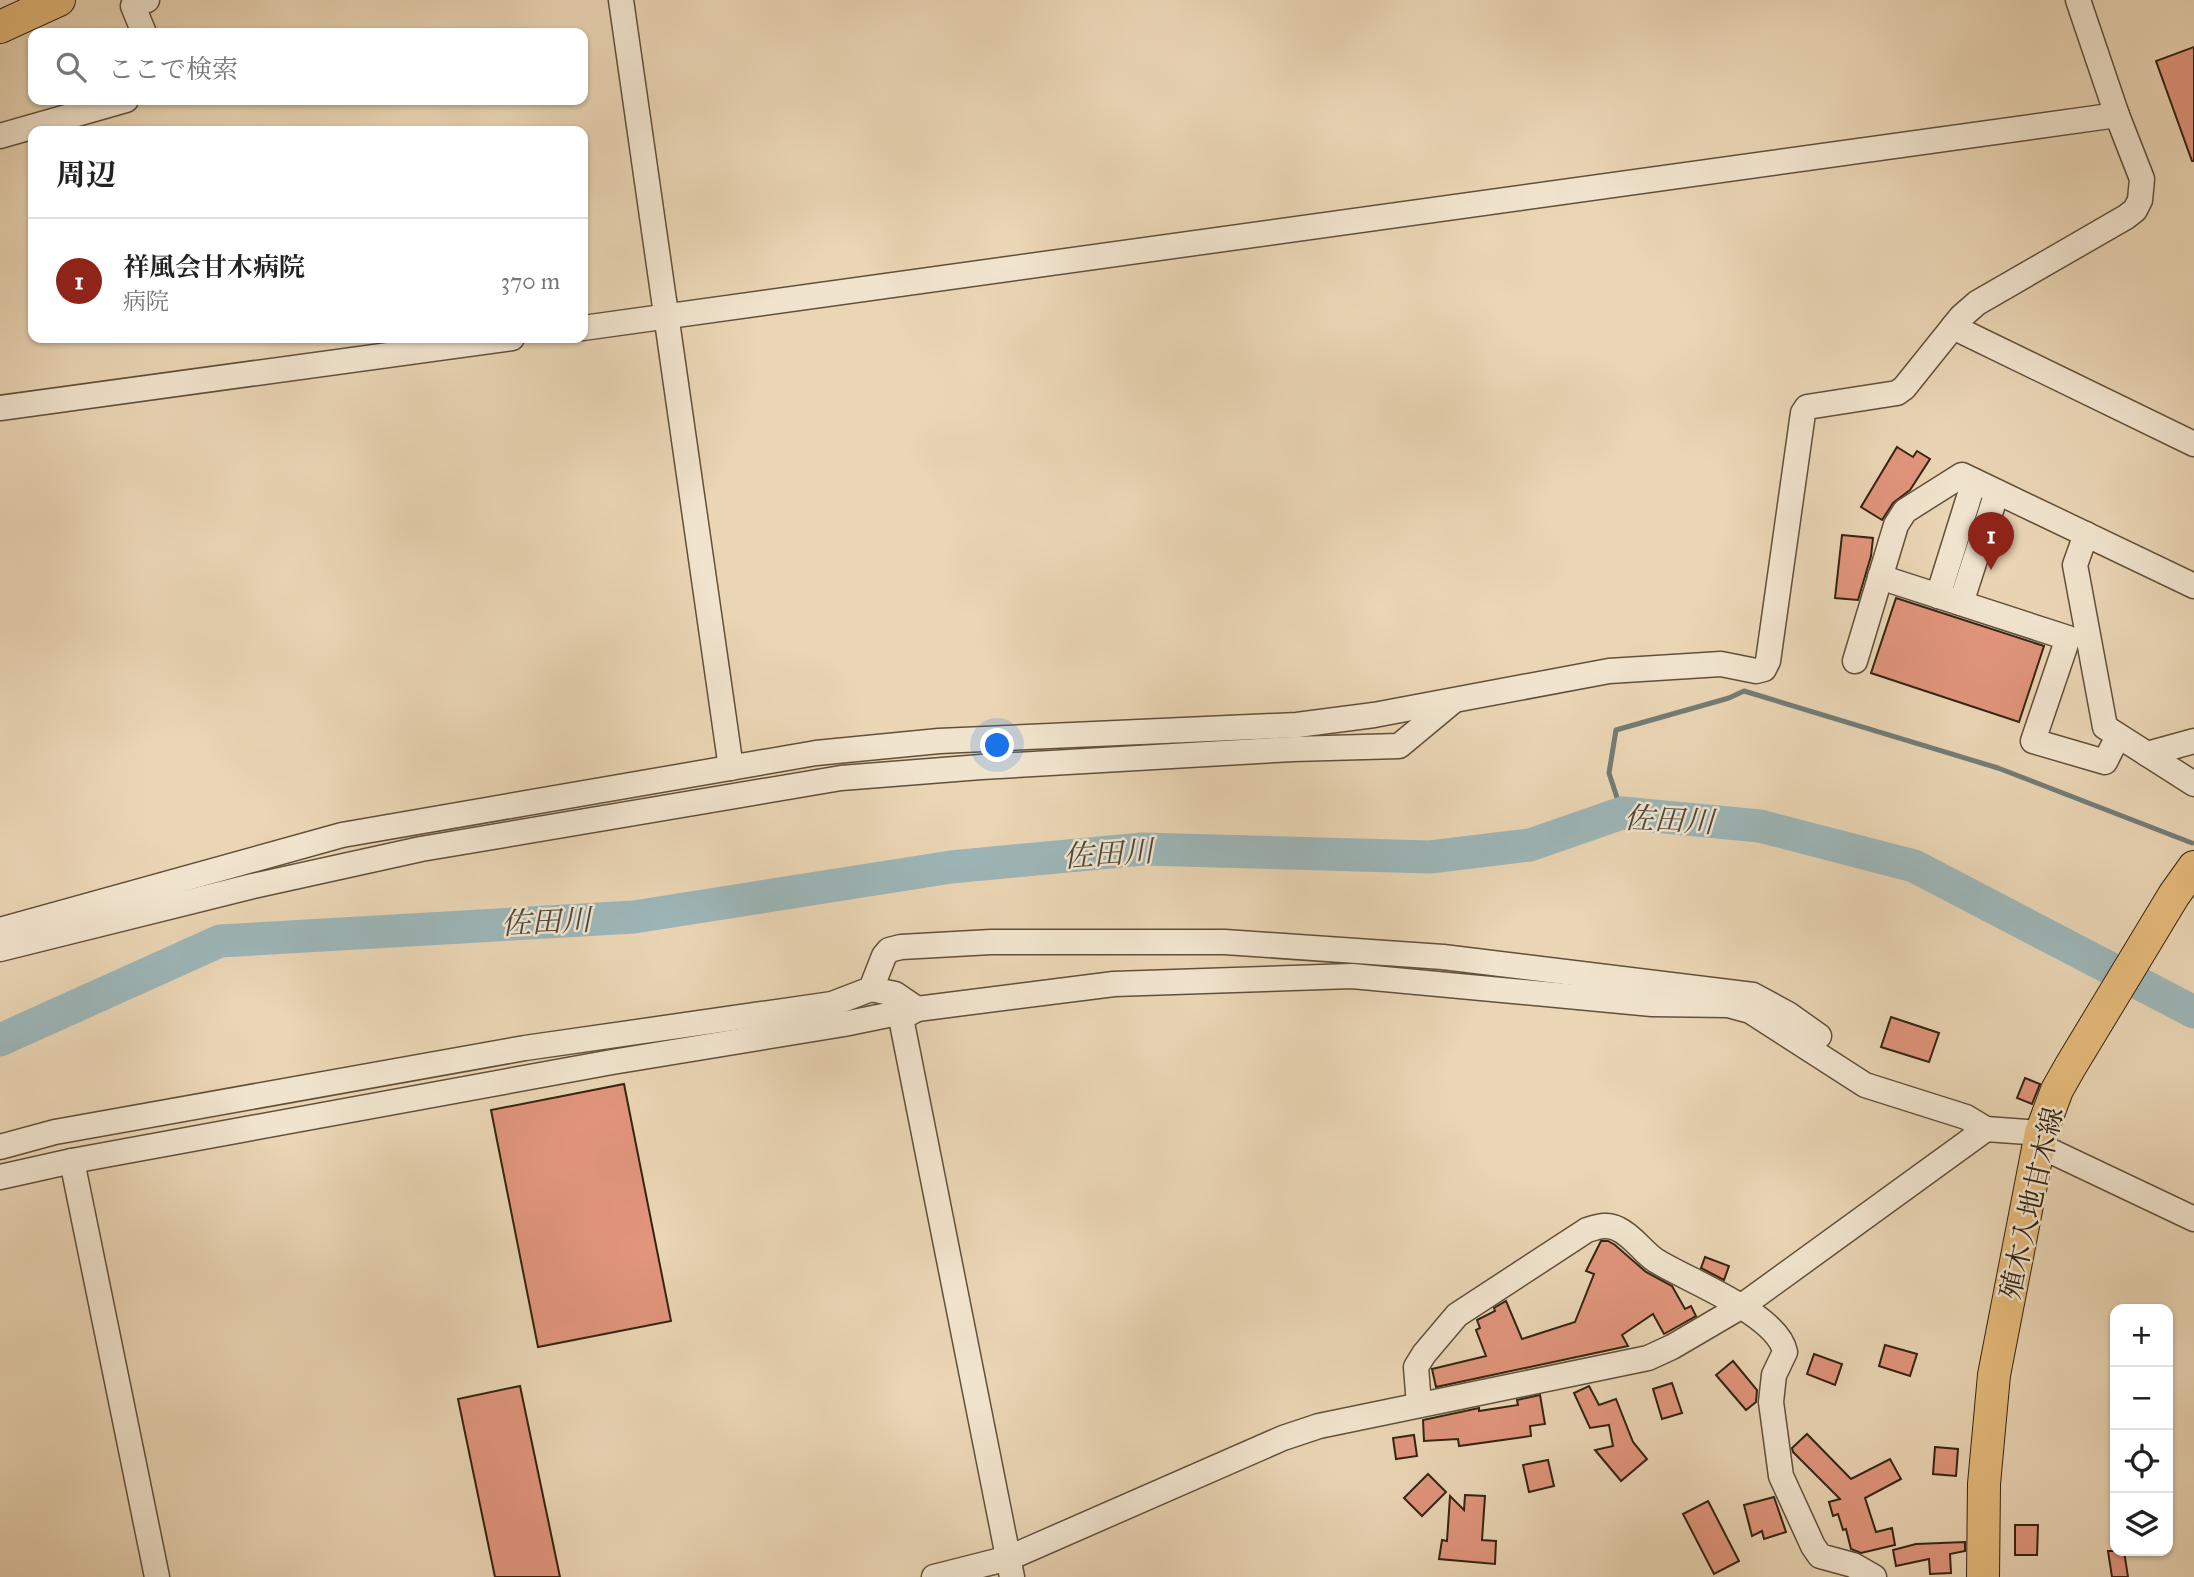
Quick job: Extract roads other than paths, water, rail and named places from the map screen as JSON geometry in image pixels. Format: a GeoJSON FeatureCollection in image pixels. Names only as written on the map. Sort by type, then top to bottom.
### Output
{"type":"FeatureCollection","features":[{"type":"Feature","properties":{"kind":"main road"},"geometry":{"type":"LineString","coordinates":[[0,27],[59,0]]}},
{"type":"Feature","properties":{"kind":"main road","name":"殖木入地甘木線"},"geometry":{"type":"LineString","coordinates":[[1983,1577],[1984,1484],[1994,1376],[2040,1139],[2057,1090],[2070,1067],[2187,881]]}},
{"type":"Feature","properties":{"kind":"street"},"geometry":{"type":"LineString","coordinates":[[142,28],[133,6],[147,0]]}},
{"type":"Feature","properties":{"kind":"street"},"geometry":{"type":"LineString","coordinates":[[621,0],[730,768]]}},
{"type":"Feature","properties":{"kind":"street"},"geometry":{"type":"LineString","coordinates":[[0,930],[342,835],[816,753],[939,741],[1297,725],[1374,715],[1609,671],[1721,664],[1756,671],[1764,669],[1768,661],[1802,413],[1807,407],[1816,405],[1897,393],[1952,327],[1978,303],[2135,210],[2140,200],[2142,179],[2078,0]]}},
{"type":"Feature","properties":{"kind":"street"},"geometry":{"type":"LineString","coordinates":[[35,126],[108,105]]}},
{"type":"Feature","properties":{"kind":"street"},"geometry":{"type":"LineString","coordinates":[[588,327],[2117,115]]}},
{"type":"Feature","properties":{"kind":"street"},"geometry":{"type":"LineString","coordinates":[[0,136],[28,128]]}},
{"type":"Feature","properties":{"kind":"street"},"geometry":{"type":"LineString","coordinates":[[1952,327],[2194,444]]}},
{"type":"Feature","properties":{"kind":"street"},"geometry":{"type":"LineString","coordinates":[[0,408],[475,343]]}},
{"type":"Feature","properties":{"kind":"street"},"geometry":{"type":"LineString","coordinates":[[1854,661],[1896,525],[1905,511],[1962,475],[2194,586]]}},
{"type":"Feature","properties":{"kind":"street"},"geometry":{"type":"LineString","coordinates":[[1950,600],[1974,481]]}},
{"type":"Feature","properties":{"kind":"street"},"geometry":{"type":"LineString","coordinates":[[1950,600],[1997,492]]}},
{"type":"Feature","properties":{"kind":"street"},"geometry":{"type":"LineString","coordinates":[[2086,534],[2075,565],[2105,727],[2194,785]]}},
{"type":"Feature","properties":{"kind":"street"},"geometry":{"type":"LineString","coordinates":[[1880,578],[2068,638],[2034,741],[2105,762],[2118,736]]}},
{"type":"Feature","properties":{"kind":"street"},"geometry":{"type":"LineString","coordinates":[[0,948],[253,886],[421,849],[841,778],[1293,749],[1399,746],[1453,701]]}},
{"type":"Feature","properties":{"kind":"street"},"geometry":{"type":"LineString","coordinates":[[2147,754],[2194,741]]}},
{"type":"Feature","properties":{"kind":"street"},"geometry":{"type":"LineString","coordinates":[[871,989],[884,956],[889,950],[901,947],[991,942],[1121,941],[1225,942],[1443,957],[1726,990],[1753,995],[1770,1003],[1868,1068],[1912,1085],[1976,1123]]}},
{"type":"Feature","properties":{"kind":"street"},"geometry":{"type":"LineString","coordinates":[[0,1177],[72,1161],[612,1062],[844,1024],[917,1009],[1114,984],[1352,976],[1652,1004],[1728,1005],[1750,1011],[1865,1085],[1976,1123],[2040,1139],[2194,1219]]}},
{"type":"Feature","properties":{"kind":"street"},"geometry":{"type":"LineString","coordinates":[[0,1147],[55,1132],[525,1048],[832,1004],[871,989],[895,994],[917,1009]]}},
{"type":"Feature","properties":{"kind":"street"},"geometry":{"type":"LineString","coordinates":[[917,1009],[901,1018],[1010,1567]]}},
{"type":"Feature","properties":{"kind":"street"},"geometry":{"type":"LineString","coordinates":[[934,1577],[1010,1567],[1283,1438],[1320,1426],[1648,1358],[1672,1348],[1742,1306],[1976,1123]]}},
{"type":"Feature","properties":{"kind":"street"},"geometry":{"type":"LineString","coordinates":[[0,1156],[72,1161]]}},
{"type":"Feature","properties":{"kind":"street"},"geometry":{"type":"LineString","coordinates":[[72,1161],[157,1577]]}},
{"type":"Feature","properties":{"kind":"street"},"geometry":{"type":"LineString","coordinates":[[1419,1405],[1416,1367],[1457,1315],[1587,1230],[1608,1225],[1618,1229],[1655,1259],[1742,1306],[1781,1339],[1785,1352],[1774,1375],[1771,1402],[1781,1476],[1812,1546],[1820,1556],[1853,1565],[1874,1577]]}},
{"type":"Feature","properties":{"kind":"waterway"},"geometry":{"type":"LineString","coordinates":[[1622,813],[1609,773],[1616,730],[1729,698],[1744,691],[1998,768],[2192,843]]}},
{"type":"Feature","properties":{"kind":"waterway","name":"佐田川"},"geometry":{"type":"LineString","coordinates":[[0,1040],[220,941],[634,917],[951,867],[1142,849],[1430,857],[1530,845],[1622,813],[1760,826],[1914,866],[2194,1012]]}},
{"type":"Feature","properties":{"kind":"place","name":"祥風会甘木病院"},"geometry":{"type":"Point","coordinates":[1991,570]}}]}
